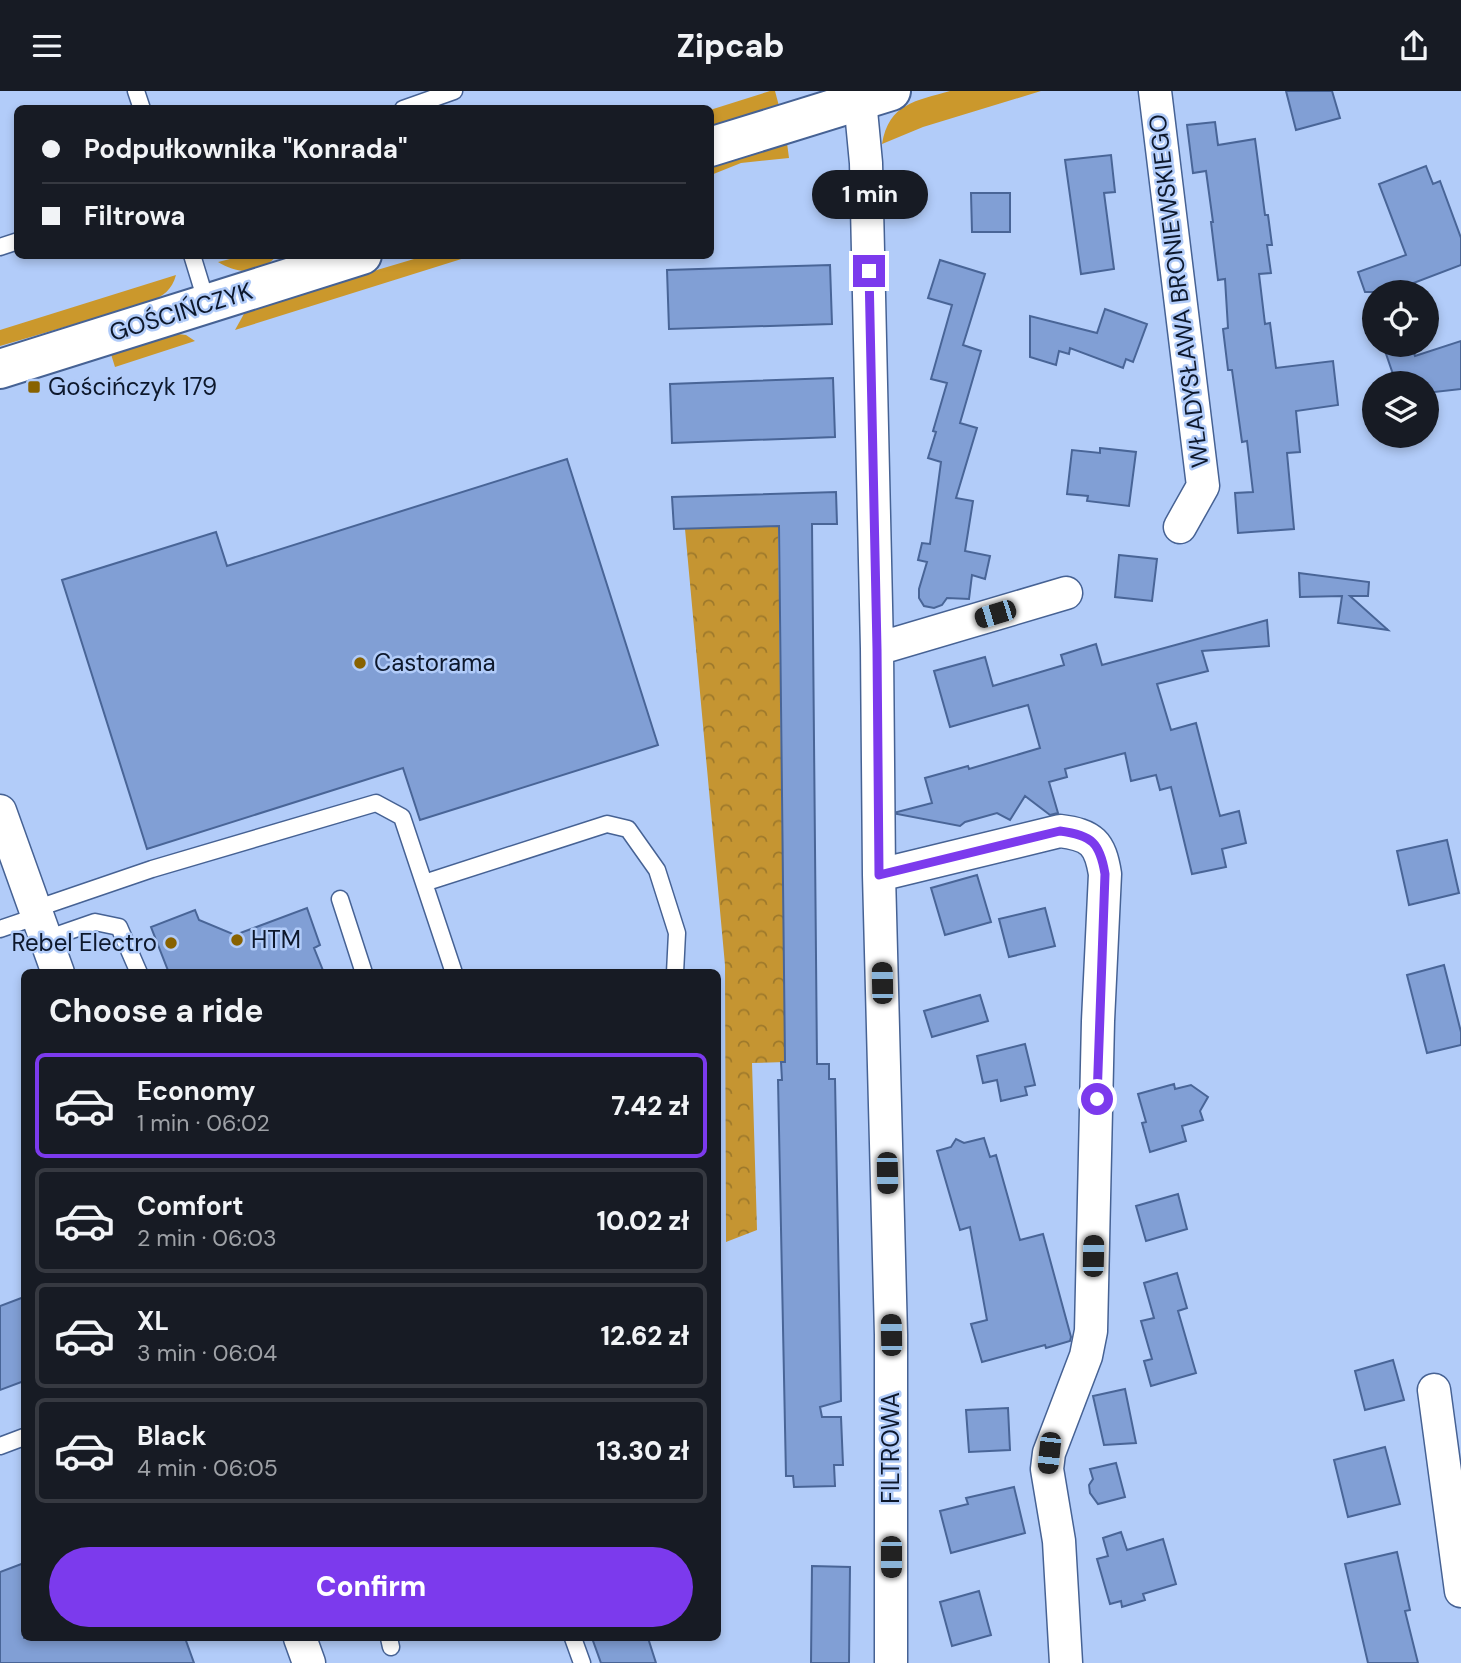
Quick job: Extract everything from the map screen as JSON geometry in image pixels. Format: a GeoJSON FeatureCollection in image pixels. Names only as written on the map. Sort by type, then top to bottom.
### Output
{"type":"FeatureCollection","features":[{"type":"Feature","properties":{"kind":"street","name":"WŁADYSŁAWA BRONIEWSKIEGO"},"geometry":{"type":"LineString","coordinates":[[1155,91],[1203,486],[1180,527]]}},
{"type":"Feature","properties":{"kind":"street"},"geometry":{"type":"LineString","coordinates":[[714,146],[876,96]]}},
{"type":"Feature","properties":{"kind":"street","name":"FILTROWA"},"geometry":{"type":"LineString","coordinates":[[876,96],[866,163],[877,649],[879,875],[891,1335],[891,1663]]}},
{"type":"Feature","properties":{"kind":"street","name":"GOŚCIŃCZYK"},"geometry":{"type":"LineString","coordinates":[[0,369],[349,259]]}},
{"type":"Feature","properties":{"kind":"street"},"geometry":{"type":"LineString","coordinates":[[877,649],[1066,593]]}},
{"type":"Feature","properties":{"kind":"street"},"geometry":{"type":"LineString","coordinates":[[0,811],[6,844],[57,969]]}},
{"type":"Feature","properties":{"kind":"street"},"geometry":{"type":"LineString","coordinates":[[879,875],[1060,831],[1078,833],[1092,840],[1102,855],[1105,874],[1098,1021],[1091,1331],[1086,1356],[1049,1453],[1047,1469],[1059,1541],[1066,1663]]}},
{"type":"Feature","properties":{"kind":"street"},"geometry":{"type":"LineString","coordinates":[[1434,1390],[1461,1591]]}},
{"type":"Feature","properties":{"kind":"street"},"geometry":{"type":"LineString","coordinates":[[301,1641],[309,1663]]}},
{"type":"Feature","properties":{"kind":"lane"},"geometry":{"type":"LineString","coordinates":[[414,105],[454,91]]}},
{"type":"Feature","properties":{"kind":"lane"},"geometry":{"type":"LineString","coordinates":[[193,259],[207,304]]}},
{"type":"Feature","properties":{"kind":"lane"},"geometry":{"type":"LineString","coordinates":[[39,921],[152,869],[376,803],[402,817],[453,969]]}},
{"type":"Feature","properties":{"kind":"lane"},"geometry":{"type":"LineString","coordinates":[[424,883],[607,824],[628,829],[657,870],[677,933],[674,969]]}},
{"type":"Feature","properties":{"kind":"lane"},"geometry":{"type":"LineString","coordinates":[[340,899],[363,969]]}},
{"type":"Feature","properties":{"kind":"lane"},"geometry":{"type":"LineString","coordinates":[[0,929],[39,921],[95,922],[119,927],[137,969]]}},
{"type":"Feature","properties":{"kind":"lane"},"geometry":{"type":"LineString","coordinates":[[0,1446],[21,1438]]}},
{"type":"Feature","properties":{"kind":"lane"},"geometry":{"type":"LineString","coordinates":[[574,1641],[582,1663]]}},
{"type":"Feature","properties":{"kind":"shaded area"},"geometry":{"type":"Polygon","coordinates":[[[770,91],[775,91],[779,106],[714,127],[714,109],[770,91]]]}},
{"type":"Feature","properties":{"kind":"shaded area"},"geometry":{"type":"Polygon","coordinates":[[[950,91],[1041,91],[923,127],[882,144],[891,120],[898,112],[915,101],[950,91]]]}},
{"type":"Feature","properties":{"kind":"shaded area"},"geometry":{"type":"Polygon","coordinates":[[[787,143],[789,158],[741,163],[714,174],[714,164],[787,143]]]}},
{"type":"Feature","properties":{"kind":"shaded area"},"geometry":{"type":"Polygon","coordinates":[[[230,259],[274,259],[249,271],[234,269],[218,262],[230,259]]]}},
{"type":"Feature","properties":{"kind":"shaded area"},"geometry":{"type":"Polygon","coordinates":[[[414,259],[461,259],[235,330],[245,312],[253,307],[414,259]]]}},
{"type":"Feature","properties":{"kind":"shaded area"},"geometry":{"type":"Polygon","coordinates":[[[176,275],[166,292],[150,302],[0,346],[0,330],[176,275]]]}},
{"type":"Feature","properties":{"kind":"shaded area"},"geometry":{"type":"Polygon","coordinates":[[[170,333],[186,335],[195,341],[115,367],[110,351],[170,333]]]}},
{"type":"Feature","properties":{"kind":"green space"},"geometry":{"type":"Polygon","coordinates":[[[778,526],[785,1062],[752,1063],[757,1230],[726,1242],[725,965],[685,529],[778,526]]]}},
{"type":"Feature","properties":{"kind":"building"},"geometry":{"type":"Polygon","coordinates":[[[1286,91],[1332,91],[1340,118],[1296,130],[1286,91]]]}},
{"type":"Feature","properties":{"kind":"building"},"geometry":{"type":"Polygon","coordinates":[[[1215,122],[1218,145],[1255,139],[1265,215],[1268,215],[1272,245],[1267,245],[1271,273],[1259,274],[1265,324],[1270,323],[1276,368],[1333,361],[1338,405],[1296,411],[1300,452],[1287,453],[1294,529],[1238,533],[1235,493],[1253,492],[1247,441],[1242,442],[1232,370],[1228,370],[1223,329],[1228,328],[1225,279],[1218,280],[1206,171],[1193,173],[1187,125],[1215,122]]]}},
{"type":"Feature","properties":{"kind":"building"},"geometry":{"type":"Polygon","coordinates":[[[1111,155],[1115,192],[1104,193],[1114,269],[1081,274],[1065,160],[1111,155]]]}},
{"type":"Feature","properties":{"kind":"building"},"geometry":{"type":"Polygon","coordinates":[[[1426,166],[1433,184],[1440,181],[1461,238],[1461,265],[1422,280],[1362,280],[1362,283],[1358,272],[1406,255],[1379,184],[1426,166]]]}},
{"type":"Feature","properties":{"kind":"building"},"geometry":{"type":"Polygon","coordinates":[[[971,193],[1010,193],[1010,232],[972,232],[971,193]]]}},
{"type":"Feature","properties":{"kind":"building"},"geometry":{"type":"Polygon","coordinates":[[[940,260],[985,274],[963,345],[981,351],[960,423],[977,428],[956,498],[973,501],[965,551],[990,556],[985,579],[972,575],[969,599],[947,598],[942,605],[934,608],[924,606],[919,598],[927,562],[918,560],[922,543],[930,544],[941,462],[928,458],[947,383],[931,379],[952,305],[928,298],[940,260]]]}},
{"type":"Feature","properties":{"kind":"building"},"geometry":{"type":"Polygon","coordinates":[[[830,265],[832,324],[669,329],[667,270],[830,265]]]}},
{"type":"Feature","properties":{"kind":"building"},"geometry":{"type":"Polygon","coordinates":[[[1105,309],[1147,324],[1133,362],[1126,359],[1123,368],[1070,348],[1069,354],[1059,351],[1056,365],[1030,357],[1030,316],[1097,333],[1105,309]]]}},
{"type":"Feature","properties":{"kind":"building"},"geometry":{"type":"Polygon","coordinates":[[[1461,341],[1461,389],[1439,392],[1439,371],[1392,371],[1387,357],[1439,357],[1439,348],[1461,341]]]}},
{"type":"Feature","properties":{"kind":"building"},"geometry":{"type":"Polygon","coordinates":[[[833,378],[835,437],[672,443],[670,384],[833,378]]]}},
{"type":"Feature","properties":{"kind":"building"},"geometry":{"type":"Polygon","coordinates":[[[1100,448],[1136,452],[1129,506],[1087,501],[1088,496],[1067,494],[1072,450],[1100,453],[1100,448]]]}},
{"type":"Feature","properties":{"kind":"building","name":"Castorama"},"geometry":{"type":"Polygon","coordinates":[[[567,459],[658,745],[420,820],[403,768],[147,849],[62,580],[216,532],[227,566],[567,459]]]}},
{"type":"Feature","properties":{"kind":"building"},"geometry":{"type":"Polygon","coordinates":[[[836,492],[837,524],[812,524],[817,1064],[829,1064],[829,1079],[835,1079],[841,1401],[820,1407],[822,1417],[841,1417],[843,1465],[834,1465],[835,1486],[794,1487],[793,1476],[786,1476],[778,1080],[782,1080],[781,1062],[785,1062],[779,526],[674,529],[672,497],[836,492]]]}},
{"type":"Feature","properties":{"kind":"building"},"geometry":{"type":"Polygon","coordinates":[[[1119,555],[1157,559],[1152,601],[1115,597],[1119,555]]]}},
{"type":"Feature","properties":{"kind":"building"},"geometry":{"type":"Polygon","coordinates":[[[1299,573],[1369,582],[1368,596],[1350,596],[1388,630],[1338,623],[1342,596],[1300,597],[1299,573]]]}},
{"type":"Feature","properties":{"kind":"building"},"geometry":{"type":"Polygon","coordinates":[[[1267,620],[1269,646],[1202,651],[1208,671],[1157,684],[1171,730],[1196,723],[1220,816],[1239,811],[1246,843],[1222,849],[1226,867],[1192,874],[1171,787],[1160,790],[1156,775],[1131,781],[1125,753],[1065,769],[1067,777],[1049,782],[1058,813],[1050,815],[1025,796],[1010,820],[997,813],[965,822],[960,826],[897,814],[932,803],[925,778],[968,766],[969,769],[1040,748],[1028,705],[950,727],[934,671],[985,657],[993,686],[1064,665],[1061,655],[1096,644],[1102,665],[1267,620]]]}},
{"type":"Feature","properties":{"kind":"building"},"geometry":{"type":"Polygon","coordinates":[[[1447,840],[1459,893],[1409,905],[1397,851],[1447,840]]]}},
{"type":"Feature","properties":{"kind":"building"},"geometry":{"type":"Polygon","coordinates":[[[977,875],[991,922],[945,935],[931,888],[977,875]]]}},
{"type":"Feature","properties":{"kind":"building","name":"HTM"},"geometry":{"type":"Polygon","coordinates":[[[307,908],[320,945],[314,948],[322,969],[167,969],[151,927],[195,910],[199,920],[235,935],[307,908]]]}},
{"type":"Feature","properties":{"kind":"building"},"geometry":{"type":"Polygon","coordinates":[[[1045,908],[1055,946],[1009,957],[999,919],[1045,908]]]}},
{"type":"Feature","properties":{"kind":"building"},"geometry":{"type":"Polygon","coordinates":[[[1444,965],[1461,1032],[1461,1045],[1427,1053],[1407,975],[1444,965]]]}},
{"type":"Feature","properties":{"kind":"building"},"geometry":{"type":"Polygon","coordinates":[[[980,995],[988,1021],[932,1037],[924,1011],[980,995]]]}},
{"type":"Feature","properties":{"kind":"building"},"geometry":{"type":"Polygon","coordinates":[[[1025,1044],[1035,1085],[1025,1087],[1027,1095],[1001,1101],[997,1080],[983,1083],[977,1056],[1025,1044]]]}},
{"type":"Feature","properties":{"kind":"building"},"geometry":{"type":"Polygon","coordinates":[[[1174,1084],[1175,1089],[1191,1085],[1208,1097],[1200,1111],[1203,1120],[1182,1126],[1186,1141],[1150,1152],[1142,1123],[1146,1122],[1138,1094],[1174,1084]]]}},
{"type":"Feature","properties":{"kind":"building"},"geometry":{"type":"Polygon","coordinates":[[[984,1138],[990,1157],[996,1155],[1020,1240],[1043,1234],[1071,1337],[1070,1341],[1046,1348],[1045,1345],[982,1362],[971,1324],[987,1320],[970,1227],[960,1230],[937,1151],[951,1147],[956,1139],[964,1143],[984,1138]]]}},
{"type":"Feature","properties":{"kind":"building"},"geometry":{"type":"Polygon","coordinates":[[[1178,1194],[1187,1229],[1146,1241],[1136,1206],[1178,1194]]]}},
{"type":"Feature","properties":{"kind":"building"},"geometry":{"type":"Polygon","coordinates":[[[1177,1273],[1187,1308],[1178,1311],[1196,1373],[1151,1386],[1144,1361],[1152,1359],[1141,1321],[1154,1318],[1144,1283],[1177,1273]]]}},
{"type":"Feature","properties":{"kind":"building"},"geometry":{"type":"Polygon","coordinates":[[[21,1298],[21,1382],[0,1390],[0,1306],[21,1298]]]}},
{"type":"Feature","properties":{"kind":"building"},"geometry":{"type":"Polygon","coordinates":[[[1393,1360],[1404,1400],[1365,1410],[1355,1371],[1393,1360]]]}},
{"type":"Feature","properties":{"kind":"building"},"geometry":{"type":"Polygon","coordinates":[[[1125,1389],[1136,1443],[1104,1445],[1093,1396],[1125,1389]]]}},
{"type":"Feature","properties":{"kind":"building"},"geometry":{"type":"Polygon","coordinates":[[[1008,1408],[1010,1450],[969,1452],[966,1410],[1008,1408]]]}},
{"type":"Feature","properties":{"kind":"building"},"geometry":{"type":"Polygon","coordinates":[[[1385,1447],[1400,1504],[1348,1517],[1334,1460],[1385,1447]]]}},
{"type":"Feature","properties":{"kind":"building"},"geometry":{"type":"Polygon","coordinates":[[[1116,1463],[1125,1497],[1098,1504],[1090,1493],[1089,1485],[1093,1479],[1090,1469],[1116,1463]]]}},
{"type":"Feature","properties":{"kind":"building"},"geometry":{"type":"Polygon","coordinates":[[[1014,1487],[1025,1533],[951,1553],[940,1511],[968,1504],[966,1498],[1014,1487]]]}},
{"type":"Feature","properties":{"kind":"building"},"geometry":{"type":"Polygon","coordinates":[[[1121,1532],[1127,1550],[1163,1539],[1176,1584],[1143,1594],[1145,1600],[1122,1607],[1121,1601],[1110,1604],[1097,1559],[1108,1556],[1103,1538],[1121,1532]]]}},
{"type":"Feature","properties":{"kind":"building"},"geometry":{"type":"Polygon","coordinates":[[[1397,1552],[1410,1610],[1405,1611],[1418,1663],[1368,1663],[1345,1564],[1397,1552]]]}},
{"type":"Feature","properties":{"kind":"building"},"geometry":{"type":"Polygon","coordinates":[[[21,1564],[21,1641],[186,1641],[194,1663],[0,1663],[0,1572],[21,1564]]]}},
{"type":"Feature","properties":{"kind":"building"},"geometry":{"type":"Polygon","coordinates":[[[812,1566],[850,1567],[849,1663],[811,1663],[812,1566]]]}},
{"type":"Feature","properties":{"kind":"building"},"geometry":{"type":"Polygon","coordinates":[[[979,1591],[991,1635],[952,1646],[940,1602],[979,1591]]]}},
{"type":"Feature","properties":{"kind":"building"},"geometry":{"type":"Polygon","coordinates":[[[593,1641],[649,1641],[656,1663],[601,1663],[593,1641]]]}},
{"type":"Feature","properties":{"kind":"place","name":"Gościńczyk 179"},"geometry":{"type":"Point","coordinates":[34,387]}},
{"type":"Feature","properties":{"kind":"place","name":"Castorama"},"geometry":{"type":"Point","coordinates":[360,663]}},
{"type":"Feature","properties":{"kind":"place","name":"HTM"},"geometry":{"type":"Point","coordinates":[237,940]}},
{"type":"Feature","properties":{"kind":"place","name":"Rebel Electro"},"geometry":{"type":"Point","coordinates":[171,943]}},
{"type":"Feature","properties":{"kind":"route"},"geometry":{"type":"LineString","coordinates":[[869,271],[879,875],[1060,831],[1078,833],[1092,840],[1102,855],[1105,874],[1097,1099]]}}]}
